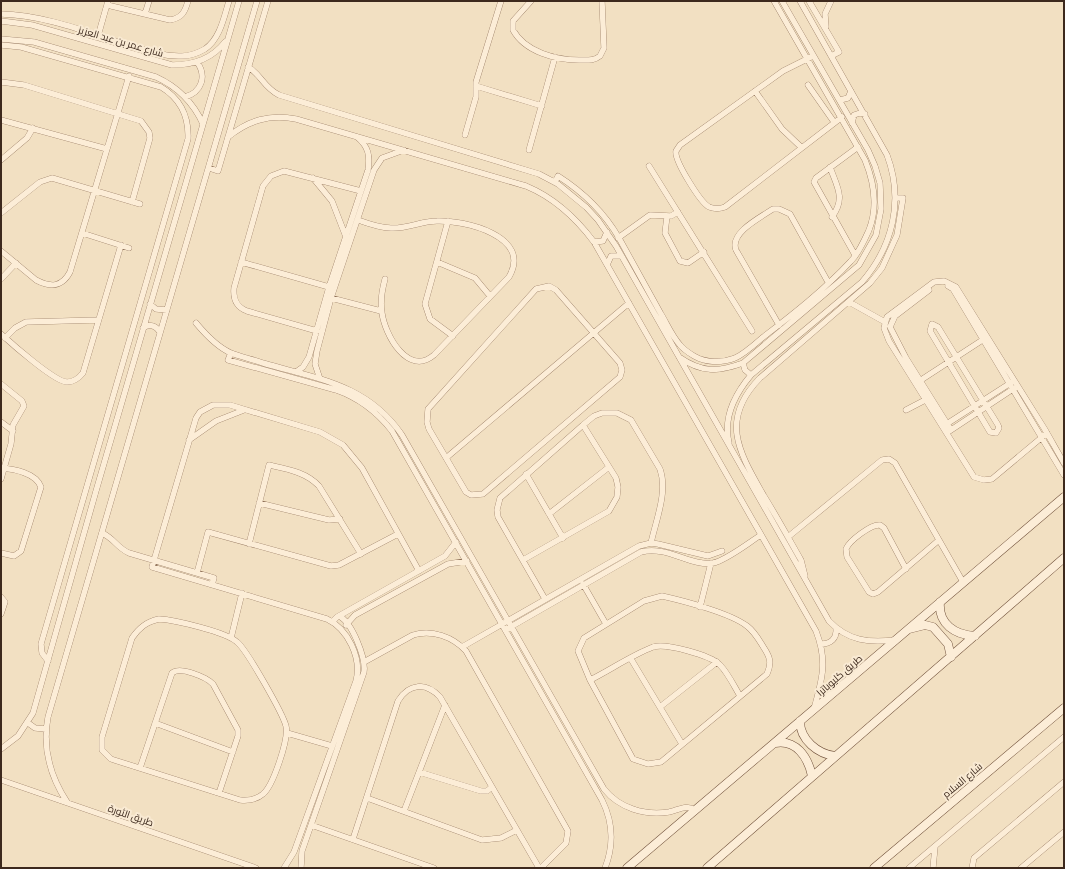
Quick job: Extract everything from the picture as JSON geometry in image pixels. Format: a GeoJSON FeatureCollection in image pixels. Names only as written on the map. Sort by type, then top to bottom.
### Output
{"type":"FeatureCollection","features":[{"type":"Feature","properties":{"kind":"main road","name":"طريق كليوباترا"},"geometry":{"type":"LineString","coordinates":[[627,868],[1064,497]]}},
{"type":"Feature","properties":{"kind":"main road"},"geometry":{"type":"LineString","coordinates":[[707,868],[1064,558]]}},
{"type":"Feature","properties":{"kind":"main road"},"geometry":{"type":"LineString","coordinates":[[940,602],[943,618],[953,631],[962,635],[976,636]]}},
{"type":"Feature","properties":{"kind":"main road"},"geometry":{"type":"LineString","coordinates":[[908,629],[925,625],[933,627],[948,644],[951,657]]}},
{"type":"Feature","properties":{"kind":"main road","name":"شارع السلام"},"geometry":{"type":"LineString","coordinates":[[874,868],[1064,708]]}},
{"type":"Feature","properties":{"kind":"main road"},"geometry":{"type":"LineString","coordinates":[[800,722],[804,736],[814,748],[824,754],[835,756]]}},
{"type":"Feature","properties":{"kind":"main road"},"geometry":{"type":"LineString","coordinates":[[775,743],[785,742],[798,748],[807,760],[812,776]]}},
{"type":"Feature","properties":{"kind":"street"},"geometry":{"type":"LineString","coordinates":[[146,14],[149,1]]}},
{"type":"Feature","properties":{"kind":"street"},"geometry":{"type":"LineString","coordinates":[[98,36],[107,3],[170,20],[184,14],[188,1]]}},
{"type":"Feature","properties":{"kind":"street"},"geometry":{"type":"LineString","coordinates":[[1,14],[43,19],[145,50],[181,56],[193,54],[205,49],[218,33],[229,1]]}},
{"type":"Feature","properties":{"kind":"street"},"geometry":{"type":"LineString","coordinates":[[1,749],[18,736],[28,723],[33,713],[120,406],[239,1]]}},
{"type":"Feature","properties":{"kind":"street"},"geometry":{"type":"LineString","coordinates":[[67,802],[59,790],[48,761],[45,741],[46,729],[257,1]]}},
{"type":"Feature","properties":{"kind":"street"},"geometry":{"type":"LineString","coordinates":[[209,168],[218,171],[268,1]]}},
{"type":"Feature","properties":{"kind":"street"},"geometry":{"type":"LineString","coordinates":[[464,135],[476,97],[476,86],[501,1]]}},
{"type":"Feature","properties":{"kind":"street"},"geometry":{"type":"LineString","coordinates":[[531,1],[513,21],[513,30],[534,50],[568,60],[590,60],[600,56],[604,48],[602,1]]}},
{"type":"Feature","properties":{"kind":"street"},"geometry":{"type":"LineString","coordinates":[[678,356],[692,366],[709,370],[727,369],[743,363],[856,255],[870,228],[874,210],[874,190],[871,175],[842,117],[774,1]]}},
{"type":"Feature","properties":{"kind":"street"},"geometry":{"type":"LineString","coordinates":[[555,182],[558,176],[581,192],[605,218],[680,346],[688,352],[706,360],[716,362],[736,358],[779,325],[787,322],[813,306],[859,265],[876,235],[881,209],[880,183],[873,161],[815,55],[782,1]]}},
{"type":"Feature","properties":{"kind":"street"},"geometry":{"type":"LineString","coordinates":[[731,449],[728,436],[731,410],[739,391],[751,375],[862,282],[878,261],[887,243],[893,225],[895,198],[891,166],[865,114],[800,1]]}},
{"type":"Feature","properties":{"kind":"street"},"geometry":{"type":"LineString","coordinates":[[809,1],[839,52],[831,56]]}},
{"type":"Feature","properties":{"kind":"street"},"geometry":{"type":"LineString","coordinates":[[827,31],[825,14],[831,1]]}},
{"type":"Feature","properties":{"kind":"street"},"geometry":{"type":"LineString","coordinates":[[41,27],[43,19]]}},
{"type":"Feature","properties":{"kind":"street","name":"شارع عمر بن عبد العزيز"},"geometry":{"type":"LineString","coordinates":[[1,21],[20,22],[41,27],[172,65],[197,62],[214,53],[228,39]]}},
{"type":"Feature","properties":{"kind":"street"},"geometry":{"type":"LineString","coordinates":[[1,39],[34,42],[156,77],[173,86],[185,97],[203,124]]}},
{"type":"Feature","properties":{"kind":"street"},"geometry":{"type":"LineString","coordinates":[[1,45],[21,47],[86,64],[129,76],[167,90],[179,102],[187,119],[188,139],[41,644],[42,653],[48,661]]}},
{"type":"Feature","properties":{"kind":"street"},"geometry":{"type":"LineString","coordinates":[[143,57],[145,50]]}},
{"type":"Feature","properties":{"kind":"street"},"geometry":{"type":"LineString","coordinates":[[815,55],[783,71],[680,145],[676,150],[676,160],[705,204],[714,208],[725,207],[801,147],[842,117]]}},
{"type":"Feature","properties":{"kind":"street"},"geometry":{"type":"LineString","coordinates":[[529,150],[555,57]]}},
{"type":"Feature","properties":{"kind":"street"},"geometry":{"type":"LineString","coordinates":[[86,64],[88,58]]}},
{"type":"Feature","properties":{"kind":"street"},"geometry":{"type":"LineString","coordinates":[[185,97],[197,91],[203,80],[201,67],[197,62]]}},
{"type":"Feature","properties":{"kind":"street"},"geometry":{"type":"LineString","coordinates":[[248,67],[256,72],[268,89],[286,98],[433,143],[522,168],[555,182],[586,206],[607,232],[731,449],[788,537],[801,560],[806,580]]}},
{"type":"Feature","properties":{"kind":"street"},"geometry":{"type":"LineString","coordinates":[[1,251],[42,284],[50,286],[58,285],[66,280],[70,272],[129,76]]}},
{"type":"Feature","properties":{"kind":"street"},"geometry":{"type":"LineString","coordinates":[[1,82],[24,85],[141,121],[149,132],[149,145],[132,202]]}},
{"type":"Feature","properties":{"kind":"street"},"geometry":{"type":"LineString","coordinates":[[476,86],[542,106]]}},
{"type":"Feature","properties":{"kind":"street"},"geometry":{"type":"LineString","coordinates":[[808,86],[834,122]]}},
{"type":"Feature","properties":{"kind":"street"},"geometry":{"type":"LineString","coordinates":[[755,91],[782,129],[801,147]]}},
{"type":"Feature","properties":{"kind":"street"},"geometry":{"type":"LineString","coordinates":[[840,100],[848,98],[851,91]]}},
{"type":"Feature","properties":{"kind":"street"},"geometry":{"type":"LineString","coordinates":[[852,123],[854,115],[860,113],[865,114]]}},
{"type":"Feature","properties":{"kind":"street"},"geometry":{"type":"LineString","coordinates":[[228,136],[246,124],[271,117],[296,119],[518,184],[541,193],[568,212],[594,242],[816,631],[821,644],[824,671],[814,709]]}},
{"type":"Feature","properties":{"kind":"street"},"geometry":{"type":"LineString","coordinates":[[1,120],[107,149]]}},
{"type":"Feature","properties":{"kind":"street"},"geometry":{"type":"LineString","coordinates":[[1,160],[27,138],[33,128]]}},
{"type":"Feature","properties":{"kind":"street"},"geometry":{"type":"LineString","coordinates":[[296,372],[307,360],[317,331],[329,287],[368,170],[369,154],[367,148],[354,135]]}},
{"type":"Feature","properties":{"kind":"street"},"geometry":{"type":"LineString","coordinates":[[856,255],[832,217],[814,182],[814,179],[858,147]]}},
{"type":"Feature","properties":{"kind":"street"},"geometry":{"type":"LineString","coordinates":[[320,379],[316,369],[316,357],[331,298],[377,164],[386,156],[404,150]]}},
{"type":"Feature","properties":{"kind":"street"},"geometry":{"type":"LineString","coordinates":[[649,166],[752,331]]}},
{"type":"Feature","properties":{"kind":"street"},"geometry":{"type":"LineString","coordinates":[[830,167],[840,196],[839,206],[832,217]]}},
{"type":"Feature","properties":{"kind":"street"},"geometry":{"type":"LineString","coordinates":[[317,331],[246,311],[239,306],[233,294],[240,262],[267,180],[275,173],[284,171],[361,191]]}},
{"type":"Feature","properties":{"kind":"street"},"geometry":{"type":"LineString","coordinates":[[313,178],[332,201],[346,237]]}},
{"type":"Feature","properties":{"kind":"street"},"geometry":{"type":"LineString","coordinates":[[1,213],[40,182],[48,179],[57,179],[140,204]]}},
{"type":"Feature","properties":{"kind":"street"},"geometry":{"type":"LineString","coordinates":[[895,198],[902,198],[901,217],[890,252],[882,268],[870,283],[751,387],[739,411],[736,424],[740,450],[762,497],[829,621],[836,629],[846,635],[868,642],[895,640]]}},
{"type":"Feature","properties":{"kind":"street"},"geometry":{"type":"LineString","coordinates":[[170,200],[180,203]]}},
{"type":"Feature","properties":{"kind":"street"},"geometry":{"type":"LineString","coordinates":[[779,325],[736,250],[734,242],[737,235],[773,209],[785,211],[790,214],[828,282]]}},
{"type":"Feature","properties":{"kind":"street"},"geometry":{"type":"LineString","coordinates":[[618,238],[650,215],[673,216],[678,212]]}},
{"type":"Feature","properties":{"kind":"street"},"geometry":{"type":"LineString","coordinates":[[667,216],[665,234],[680,261],[688,263],[704,252]]}},
{"type":"Feature","properties":{"kind":"street"},"geometry":{"type":"LineString","coordinates":[[358,220],[391,228],[428,221],[448,221],[494,233],[501,237],[509,247],[513,260],[512,271],[509,277],[429,359],[419,362],[403,355],[391,340],[385,327],[381,311],[381,298],[385,279]]}},
{"type":"Feature","properties":{"kind":"street"},"geometry":{"type":"LineString","coordinates":[[448,221],[426,301],[426,308],[430,319],[453,336]]}},
{"type":"Feature","properties":{"kind":"street"},"geometry":{"type":"LineString","coordinates":[[594,242],[603,241],[607,232]]}},
{"type":"Feature","properties":{"kind":"street"},"geometry":{"type":"LineString","coordinates":[[82,233],[129,248]]}},
{"type":"Feature","properties":{"kind":"street"},"geometry":{"type":"LineString","coordinates":[[98,320],[26,322],[3,336],[54,377],[62,381],[73,381],[83,373],[120,245]]}},
{"type":"Feature","properties":{"kind":"street"},"geometry":{"type":"LineString","coordinates":[[607,265],[611,256],[620,256]]}},
{"type":"Feature","properties":{"kind":"street"},"geometry":{"type":"LineString","coordinates":[[240,262],[329,287]]}},
{"type":"Feature","properties":{"kind":"street"},"geometry":{"type":"LineString","coordinates":[[437,262],[475,278],[490,296]]}},
{"type":"Feature","properties":{"kind":"street"},"geometry":{"type":"LineString","coordinates":[[1,279],[16,263]]}},
{"type":"Feature","properties":{"kind":"street"},"geometry":{"type":"LineString","coordinates":[[929,398],[920,380],[889,341],[888,319],[935,283],[947,284],[954,288],[1064,463]]}},
{"type":"Feature","properties":{"kind":"street"},"geometry":{"type":"LineString","coordinates":[[549,286],[556,290],[594,333],[622,366],[622,374],[615,382],[483,494],[471,495],[466,492],[427,422],[428,409],[536,289],[549,286]]}},
{"type":"Feature","properties":{"kind":"street"},"geometry":{"type":"LineString","coordinates":[[331,298],[381,311]]}},
{"type":"Feature","properties":{"kind":"street"},"geometry":{"type":"LineString","coordinates":[[648,304],[653,300]]}},
{"type":"Feature","properties":{"kind":"street"},"geometry":{"type":"LineString","coordinates":[[849,302],[888,319]]}},
{"type":"Feature","properties":{"kind":"street"},"geometry":{"type":"LineString","coordinates":[[446,458],[629,303]]}},
{"type":"Feature","properties":{"kind":"street"},"geometry":{"type":"LineString","coordinates":[[150,304],[156,309],[167,310]]}},
{"type":"Feature","properties":{"kind":"street"},"geometry":{"type":"LineString","coordinates":[[196,323],[209,337],[231,353],[320,379],[361,395],[380,409],[395,425],[602,800],[610,821],[611,836],[610,851],[605,868]]}},
{"type":"Feature","properties":{"kind":"street"},"geometry":{"type":"LineString","coordinates":[[932,324],[937,325],[957,357],[998,425],[998,431],[996,433],[990,432],[974,407],[930,331],[932,324]]}},
{"type":"Feature","properties":{"kind":"street"},"geometry":{"type":"LineString","coordinates":[[143,328],[149,325],[154,326],[160,332]]}},
{"type":"Feature","properties":{"kind":"street"},"geometry":{"type":"LineString","coordinates":[[978,326],[984,339],[995,354]]}},
{"type":"Feature","properties":{"kind":"street"},"geometry":{"type":"LineString","coordinates":[[888,332],[895,338],[904,359],[945,425],[972,475],[984,480],[992,479],[1045,435]]}},
{"type":"Feature","properties":{"kind":"street"},"geometry":{"type":"LineString","coordinates":[[802,333],[806,338]]}},
{"type":"Feature","properties":{"kind":"street"},"geometry":{"type":"LineString","coordinates":[[889,341],[895,338]]}},
{"type":"Feature","properties":{"kind":"street"},"geometry":{"type":"LineString","coordinates":[[920,380],[984,339]]}},
{"type":"Feature","properties":{"kind":"street"},"geometry":{"type":"LineString","coordinates":[[231,353],[228,360],[336,390],[351,396],[373,411],[387,424],[398,439],[467,561],[608,794],[624,805],[644,812],[663,812],[687,807],[695,810]]}},
{"type":"Feature","properties":{"kind":"street"},"geometry":{"type":"LineString","coordinates":[[743,363],[745,370],[751,375]]}},
{"type":"Feature","properties":{"kind":"street"},"geometry":{"type":"LineString","coordinates":[[945,425],[1013,381]]}},
{"type":"Feature","properties":{"kind":"street"},"geometry":{"type":"LineString","coordinates":[[1,384],[24,404],[24,409],[13,425],[11,444],[1,479]]}},
{"type":"Feature","properties":{"kind":"street"},"geometry":{"type":"LineString","coordinates":[[949,432],[1017,387]]}},
{"type":"Feature","properties":{"kind":"street"},"geometry":{"type":"LineString","coordinates":[[906,410],[929,398]]}},
{"type":"Feature","properties":{"kind":"street"},"geometry":{"type":"LineString","coordinates":[[111,403],[120,406]]}},
{"type":"Feature","properties":{"kind":"street"},"geometry":{"type":"LineString","coordinates":[[301,868],[302,851],[311,825],[319,793],[349,707],[356,681],[358,669],[356,657],[342,630],[333,621],[242,593],[152,568],[196,418],[206,407],[221,404],[320,432],[343,445],[362,468],[419,572]]}},
{"type":"Feature","properties":{"kind":"street"},"geometry":{"type":"LineString","coordinates":[[189,441],[216,421],[244,410]]}},
{"type":"Feature","properties":{"kind":"street"},"geometry":{"type":"LineString","coordinates":[[545,599],[498,517],[497,510],[500,498],[594,416],[602,413],[613,412],[625,416],[631,420],[657,464],[663,482],[651,543]]}},
{"type":"Feature","properties":{"kind":"street"},"geometry":{"type":"LineString","coordinates":[[1,422],[12,431]]}},
{"type":"Feature","properties":{"kind":"street"},"geometry":{"type":"LineString","coordinates":[[523,560],[606,514],[614,505],[618,487],[616,478],[583,425]]}},
{"type":"Feature","properties":{"kind":"street"},"geometry":{"type":"LineString","coordinates":[[1045,435],[1064,475]]}},
{"type":"Feature","properties":{"kind":"street"},"geometry":{"type":"LineString","coordinates":[[788,537],[885,459],[895,463],[963,582]]}},
{"type":"Feature","properties":{"kind":"street"},"geometry":{"type":"LineString","coordinates":[[249,544],[269,465],[294,471],[314,481],[340,519],[360,554]]}},
{"type":"Feature","properties":{"kind":"street"},"geometry":{"type":"LineString","coordinates":[[549,514],[609,467]]}},
{"type":"Feature","properties":{"kind":"street"},"geometry":{"type":"LineString","coordinates":[[1,553],[14,556],[21,551],[41,487],[36,479],[17,470],[3,468]]}},
{"type":"Feature","properties":{"kind":"street"},"geometry":{"type":"LineString","coordinates":[[526,474],[563,538]]}},
{"type":"Feature","properties":{"kind":"street"},"geometry":{"type":"LineString","coordinates":[[259,503],[329,520],[340,519]]}},
{"type":"Feature","properties":{"kind":"street"},"geometry":{"type":"LineString","coordinates":[[906,569],[884,528],[880,525],[872,526],[848,544],[846,549],[847,557],[871,593],[878,592],[906,569],[939,540]]}},
{"type":"Feature","properties":{"kind":"street"},"geometry":{"type":"LineString","coordinates":[[197,573],[208,532],[331,566],[339,564],[360,554],[398,534]]}},
{"type":"Feature","properties":{"kind":"street"},"geometry":{"type":"LineString","coordinates":[[102,533],[112,538],[116,544],[125,551],[214,578],[212,585]]}},
{"type":"Feature","properties":{"kind":"street"},"geometry":{"type":"LineString","coordinates":[[462,647],[506,626],[584,584],[640,549],[660,551],[703,563],[711,563],[723,559],[761,535]]}},
{"type":"Feature","properties":{"kind":"street"},"geometry":{"type":"LineString","coordinates":[[333,621],[339,616],[446,556],[456,542]]}},
{"type":"Feature","properties":{"kind":"street"},"geometry":{"type":"LineString","coordinates":[[506,626],[545,599],[651,543],[708,556],[722,551]]}},
{"type":"Feature","properties":{"kind":"street"},"geometry":{"type":"LineString","coordinates":[[342,630],[355,615],[448,564],[467,561]]}},
{"type":"Feature","properties":{"kind":"street"},"geometry":{"type":"LineString","coordinates":[[700,607],[711,563]]}},
{"type":"Feature","properties":{"kind":"street"},"geometry":{"type":"LineString","coordinates":[[584,584],[606,624]]}},
{"type":"Feature","properties":{"kind":"street"},"geometry":{"type":"LineString","coordinates":[[231,638],[242,593]]}},
{"type":"Feature","properties":{"kind":"street"},"geometry":{"type":"LineString","coordinates":[[1,597],[5,602],[1,614]]}},
{"type":"Feature","properties":{"kind":"street"},"geometry":{"type":"LineString","coordinates":[[655,597],[668,598],[700,607],[737,620],[756,634],[769,656],[770,665],[767,674],[660,762],[654,764],[643,764],[633,759],[590,680],[578,655],[579,646],[584,638],[644,601],[655,597]]}},
{"type":"Feature","properties":{"kind":"street"},"geometry":{"type":"LineString","coordinates":[[327,769],[332,746],[364,672],[362,653],[347,623],[339,616]]}},
{"type":"Feature","properties":{"kind":"street"},"geometry":{"type":"LineString","coordinates":[[159,619],[170,620],[231,638],[241,645],[283,718],[287,732],[271,780],[264,793],[259,797],[248,801],[111,759],[106,755],[101,744],[132,638],[143,626],[159,619]]}},
{"type":"Feature","properties":{"kind":"street"},"geometry":{"type":"LineString","coordinates":[[821,644],[829,643],[833,640],[836,629]]}},
{"type":"Feature","properties":{"kind":"street"},"geometry":{"type":"LineString","coordinates":[[353,840],[398,701],[410,688],[418,686],[426,686],[434,690],[445,705],[540,868],[566,843],[568,831],[470,656],[462,647],[450,639],[438,634],[422,632],[413,634],[364,662]]}},
{"type":"Feature","properties":{"kind":"street"},"geometry":{"type":"LineString","coordinates":[[590,680],[653,647],[666,646],[709,658],[717,662],[723,668],[740,696]]}},
{"type":"Feature","properties":{"kind":"street"},"geometry":{"type":"LineString","coordinates":[[632,658],[682,744]]}},
{"type":"Feature","properties":{"kind":"street"},"geometry":{"type":"LineString","coordinates":[[660,707],[717,662]]}},
{"type":"Feature","properties":{"kind":"street"},"geometry":{"type":"LineString","coordinates":[[140,768],[172,673],[176,670],[182,670],[210,681],[215,686],[238,730],[233,752],[219,793]]}},
{"type":"Feature","properties":{"kind":"street"},"geometry":{"type":"LineString","coordinates":[[404,811],[445,705]]}},
{"type":"Feature","properties":{"kind":"street"},"geometry":{"type":"LineString","coordinates":[[28,723],[35,728],[46,729]]}},
{"type":"Feature","properties":{"kind":"street"},"geometry":{"type":"LineString","coordinates":[[155,723],[233,752]]}},
{"type":"Feature","properties":{"kind":"street"},"geometry":{"type":"LineString","coordinates":[[287,732],[332,746]]}},
{"type":"Feature","properties":{"kind":"street"},"geometry":{"type":"LineString","coordinates":[[909,868],[1064,738]]}},
{"type":"Feature","properties":{"kind":"street"},"geometry":{"type":"LineString","coordinates":[[419,772],[478,791],[484,791],[492,787]]}},
{"type":"Feature","properties":{"kind":"street","name":"طريق الثورة"},"geometry":{"type":"LineString","coordinates":[[1,780],[256,868]]}},
{"type":"Feature","properties":{"kind":"street"},"geometry":{"type":"LineString","coordinates":[[972,868],[974,858],[1064,782]]}},
{"type":"Feature","properties":{"kind":"street"},"geometry":{"type":"LineString","coordinates":[[284,868],[291,859],[319,793]]}},
{"type":"Feature","properties":{"kind":"street"},"geometry":{"type":"LineString","coordinates":[[602,800],[607,800],[608,794]]}},
{"type":"Feature","properties":{"kind":"street"},"geometry":{"type":"LineString","coordinates":[[367,798],[482,840],[501,838],[517,830]]}},
{"type":"Feature","properties":{"kind":"street"},"geometry":{"type":"LineString","coordinates":[[311,825],[434,868]]}},
{"type":"Feature","properties":{"kind":"street"},"geometry":{"type":"LineString","coordinates":[[1021,868],[1064,832]]}},
{"type":"Feature","properties":{"kind":"street"},"geometry":{"type":"LineString","coordinates":[[933,868],[935,846]]}},
{"type":"Feature","properties":{"kind":"street"},"geometry":{"type":"LineString","coordinates":[[295,849],[302,851]]}}]}
